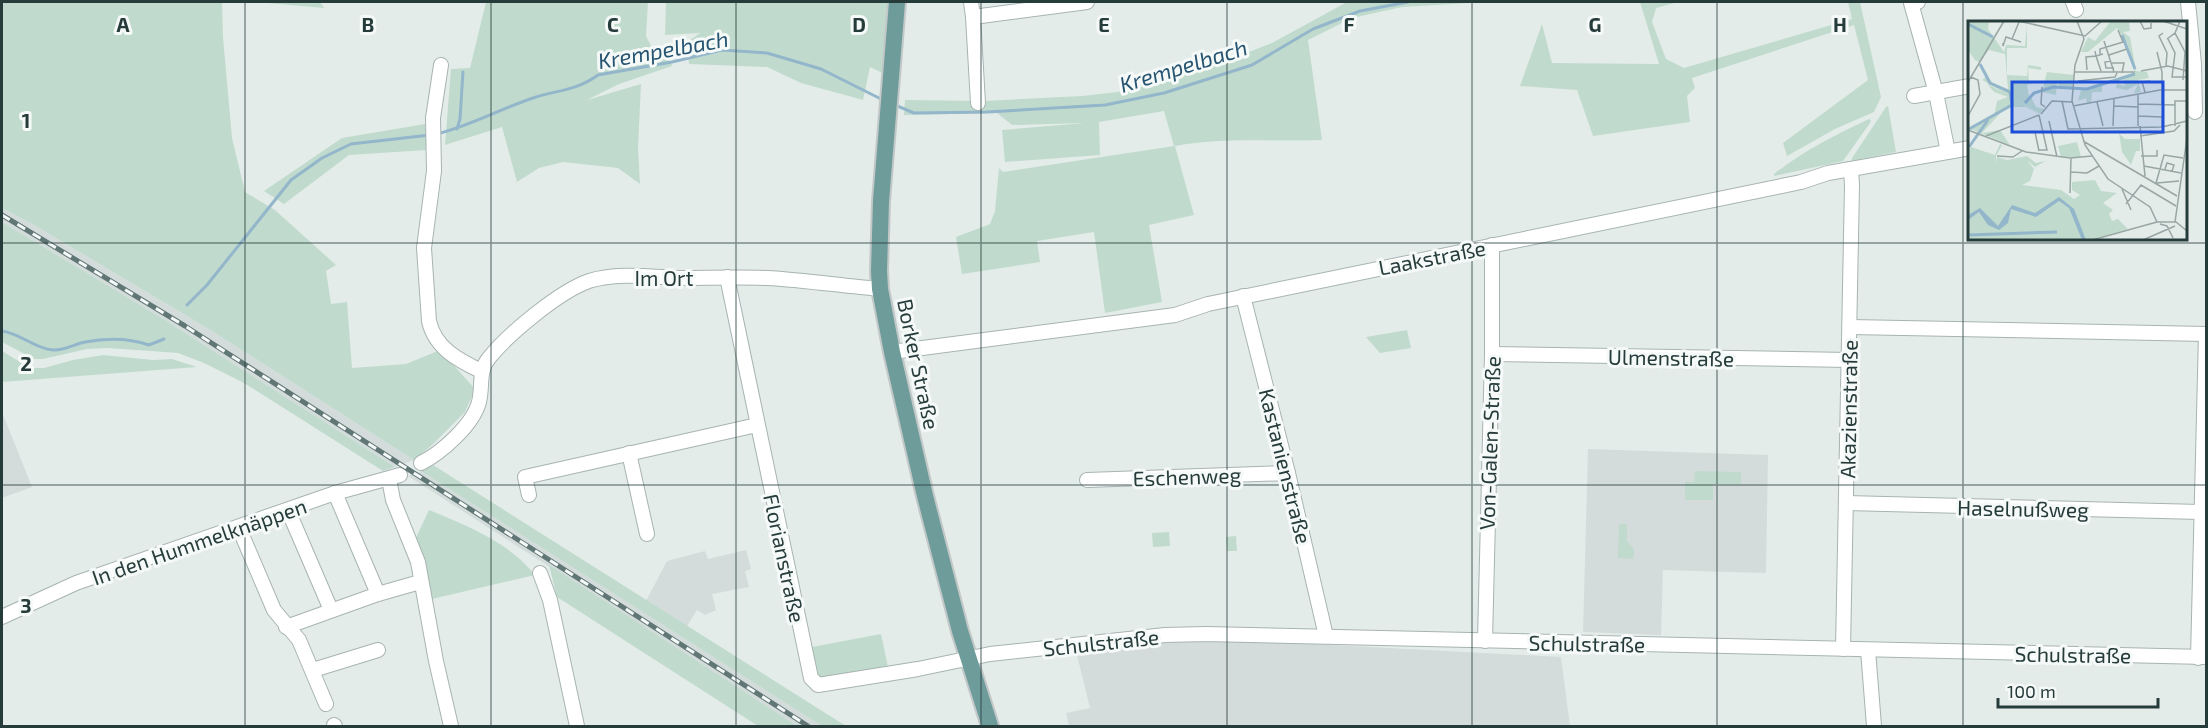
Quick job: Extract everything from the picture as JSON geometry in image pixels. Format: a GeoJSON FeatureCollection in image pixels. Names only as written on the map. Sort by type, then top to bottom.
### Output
{"type":"FeatureCollection","features":[{"type":"Feature","properties":{"kind":"main road","name":"Borker Straße"},"geometry":{"type":"LineString","coordinates":[[897,2],[879,244],[880,289],[925,496],[968,659],[990,726]]}},
{"type":"Feature","properties":{"kind":"street"},"geometry":{"type":"LineString","coordinates":[[971,2],[978,103]]}},
{"type":"Feature","properties":{"kind":"street"},"geometry":{"type":"LineString","coordinates":[[973,17],[1050,4],[1087,2]]}},
{"type":"Feature","properties":{"kind":"street"},"geometry":{"type":"LineString","coordinates":[[1918,2],[1911,3],[1936,93],[1948,152]]}},
{"type":"Feature","properties":{"kind":"street"},"geometry":{"type":"LineString","coordinates":[[2188,2],[2196,112]]}},
{"type":"Feature","properties":{"kind":"street"},"geometry":{"type":"LineString","coordinates":[[441,65],[433,136],[434,171],[425,225],[424,248],[429,321],[431,331],[439,343],[457,359],[482,372]]}},
{"type":"Feature","properties":{"kind":"street"},"geometry":{"type":"LineString","coordinates":[[1914,96],[1968,86]]}},
{"type":"Feature","properties":{"kind":"street","name":"Laakstraße"},"geometry":{"type":"LineString","coordinates":[[892,352],[1168,316],[1244,296],[1801,182],[1828,173],[1968,148]]}},
{"type":"Feature","properties":{"kind":"street","name":"Akazienstraße"},"geometry":{"type":"LineString","coordinates":[[1843,649],[1850,360],[1851,169]]}},
{"type":"Feature","properties":{"kind":"street","name":"Von-Galen-Straße"},"geometry":{"type":"LineString","coordinates":[[1485,641],[1492,354],[1492,245]]}},
{"type":"Feature","properties":{"kind":"street","name":"Im Ort"},"geometry":{"type":"LineString","coordinates":[[421,463],[432,457],[454,438],[473,415],[479,402],[482,372],[490,356],[532,317],[563,294],[590,281],[632,276],[727,277],[880,289]]}},
{"type":"Feature","properties":{"kind":"street","name":"Florianstraße"},"geometry":{"type":"LineString","coordinates":[[727,277],[811,678],[814,683],[823,686],[968,659]]}},
{"type":"Feature","properties":{"kind":"street","name":"Kastanienstraße"},"geometry":{"type":"LineString","coordinates":[[1244,296],[1326,636]]}},
{"type":"Feature","properties":{"kind":"street"},"geometry":{"type":"LineString","coordinates":[[1850,327],[2206,334],[2200,512],[2202,658]]}},
{"type":"Feature","properties":{"kind":"street","name":"Ulmenstraße"},"geometry":{"type":"LineString","coordinates":[[1492,354],[1850,360]]}},
{"type":"Feature","properties":{"kind":"street"},"geometry":{"type":"LineString","coordinates":[[529,495],[525,477],[757,425]]}},
{"type":"Feature","properties":{"kind":"street"},"geometry":{"type":"LineString","coordinates":[[629,453],[647,534]]}},
{"type":"Feature","properties":{"kind":"street","name":"Eschenweg"},"geometry":{"type":"LineString","coordinates":[[1087,480],[1288,473]]}},
{"type":"Feature","properties":{"kind":"street","name":"In den Hummelknäppen"},"geometry":{"type":"LineString","coordinates":[[2,617],[76,583],[335,493],[394,477],[393,500],[418,562],[420,582]]}},
{"type":"Feature","properties":{"kind":"street"},"geometry":{"type":"LineString","coordinates":[[335,493],[378,594]]}},
{"type":"Feature","properties":{"kind":"street","name":"Haselnußweg"},"geometry":{"type":"LineString","coordinates":[[1846,503],[2200,512]]}},
{"type":"Feature","properties":{"kind":"street"},"geometry":{"type":"LineString","coordinates":[[288,510],[331,610]]}},
{"type":"Feature","properties":{"kind":"street"},"geometry":{"type":"LineString","coordinates":[[239,528],[274,610],[299,640],[326,704]]}},
{"type":"Feature","properties":{"kind":"street"},"geometry":{"type":"LineString","coordinates":[[540,573],[550,600],[577,726]]}},
{"type":"Feature","properties":{"kind":"street"},"geometry":{"type":"LineString","coordinates":[[286,627],[378,594],[420,582],[451,726]]}},
{"type":"Feature","properties":{"kind":"street","name":"Schulstraße"},"geometry":{"type":"LineString","coordinates":[[968,659],[990,654],[1165,635],[1326,636],[2202,658]]}},
{"type":"Feature","properties":{"kind":"street"},"geometry":{"type":"LineString","coordinates":[[313,670],[378,650]]}},
{"type":"Feature","properties":{"kind":"street"},"geometry":{"type":"LineString","coordinates":[[1868,650],[1874,726]]}},
{"type":"Feature","properties":{"kind":"shaded area"},"geometry":{"type":"Polygon","coordinates":[[[2,208],[212,331],[414,460],[395,467],[165,320],[2,222],[2,208]]]}},
{"type":"Feature","properties":{"kind":"shaded area"},"geometry":{"type":"Polygon","coordinates":[[[2,412],[32,487],[2,498],[2,412]]]}},
{"type":"Feature","properties":{"kind":"shaded area"},"geometry":{"type":"Polygon","coordinates":[[[1588,449],[1768,455],[1766,573],[1663,570],[1661,635],[1583,632],[1588,449]]]}},
{"type":"Feature","properties":{"kind":"shaded area"},"geometry":{"type":"Polygon","coordinates":[[[421,471],[822,726],[797,726],[408,476],[421,471]]]}},
{"type":"Feature","properties":{"kind":"shaded area"},"geometry":{"type":"Polygon","coordinates":[[[746,550],[751,569],[745,571],[749,587],[712,594],[716,610],[705,615],[697,610],[687,626],[646,601],[667,561],[705,551],[708,559],[746,550]]]}},
{"type":"Feature","properties":{"kind":"shaded area"},"geometry":{"type":"Polygon","coordinates":[[[1199,641],[1294,643],[1561,657],[1570,726],[1069,726],[1066,713],[1090,708],[1076,651],[1125,644],[1199,641]]]}},
{"type":"Feature","properties":{"kind":"green space"},"geometry":{"type":"Polygon","coordinates":[[[2,2],[222,2],[232,138],[245,192],[275,210],[336,265],[326,271],[331,304],[347,302],[352,368],[406,364],[440,350],[475,389],[465,412],[414,460],[212,331],[2,208],[2,2]]]}},
{"type":"Feature","properties":{"kind":"green space"},"geometry":{"type":"Polygon","coordinates":[[[256,2],[320,2],[324,8],[256,2]]]}},
{"type":"Feature","properties":{"kind":"green space"},"geometry":{"type":"Polygon","coordinates":[[[486,2],[648,2],[646,36],[651,46],[668,48],[672,66],[619,84],[587,100],[641,84],[638,148],[640,184],[618,168],[563,162],[539,168],[517,182],[502,127],[445,145],[451,69],[470,68],[486,2]]]}},
{"type":"Feature","properties":{"kind":"green space"},"geometry":{"type":"Polygon","coordinates":[[[666,2],[897,2],[891,77],[870,67],[863,100],[801,83],[767,67],[689,64],[686,43],[700,33],[665,35],[666,2]]]}},
{"type":"Feature","properties":{"kind":"green space"},"geometry":{"type":"Polygon","coordinates":[[[1347,2],[1486,2],[1402,7],[1352,18],[1308,40],[1322,140],[1230,141],[1175,146],[1194,215],[1149,225],[1162,302],[1105,313],[1094,232],[1037,241],[1040,262],[962,274],[956,237],[990,224],[995,211],[999,168],[1003,172],[1174,146],[1164,111],[1099,122],[1100,155],[1005,162],[1002,130],[1084,123],[1012,125],[997,113],[904,115],[905,100],[983,101],[1082,96],[1126,91],[1205,69],[1272,43],[1347,2]]]}},
{"type":"Feature","properties":{"kind":"green space"},"geometry":{"type":"Polygon","coordinates":[[[1640,2],[1678,2],[1656,8],[1652,22],[1666,59],[1684,68],[1852,19],[1848,2],[1860,2],[1881,97],[1874,112],[1835,129],[1787,156],[1783,143],[1868,80],[1854,25],[1692,78],[1695,88],[1687,96],[1690,122],[1593,136],[1577,90],[1520,86],[1542,24],[1552,63],[1659,64],[1640,2]]]}},
{"type":"Feature","properties":{"kind":"green space"},"geometry":{"type":"Polygon","coordinates":[[[1888,106],[1896,152],[1852,161],[1852,158],[1888,106]]]}},
{"type":"Feature","properties":{"kind":"green space"},"geometry":{"type":"Polygon","coordinates":[[[1869,119],[1870,123],[1843,161],[1774,176],[1808,151],[1869,119]]]}},
{"type":"Feature","properties":{"kind":"green space"},"geometry":{"type":"Polygon","coordinates":[[[425,124],[427,150],[349,155],[284,204],[264,191],[342,138],[425,124]]]}},
{"type":"Feature","properties":{"kind":"green space"},"geometry":{"type":"Polygon","coordinates":[[[2,222],[165,320],[395,467],[383,471],[244,383],[178,353],[108,348],[87,349],[34,359],[2,342],[2,222]]]}},
{"type":"Feature","properties":{"kind":"green space"},"geometry":{"type":"Polygon","coordinates":[[[1407,330],[1411,348],[1380,353],[1366,337],[1407,330]]]}},
{"type":"Feature","properties":{"kind":"green space"},"geometry":{"type":"Polygon","coordinates":[[[2,351],[30,368],[44,368],[103,355],[153,360],[172,359],[197,367],[2,382],[2,351]]]}},
{"type":"Feature","properties":{"kind":"green space"},"geometry":{"type":"Polygon","coordinates":[[[433,465],[846,726],[822,726],[421,471],[433,465]]]}},
{"type":"Feature","properties":{"kind":"green space"},"geometry":{"type":"Polygon","coordinates":[[[1695,471],[1741,472],[1741,484],[1713,484],[1713,500],[1685,500],[1685,482],[1694,482],[1695,471]]]}},
{"type":"Feature","properties":{"kind":"green space"},"geometry":{"type":"Polygon","coordinates":[[[429,510],[500,544],[513,553],[535,575],[432,599],[424,566],[414,542],[429,510]]]}},
{"type":"Feature","properties":{"kind":"green space"},"geometry":{"type":"Polygon","coordinates":[[[1619,524],[1627,524],[1627,541],[1634,550],[1633,559],[1618,558],[1619,524]]]}},
{"type":"Feature","properties":{"kind":"green space"},"geometry":{"type":"Polygon","coordinates":[[[1169,532],[1170,546],[1153,547],[1152,533],[1169,532]]]}},
{"type":"Feature","properties":{"kind":"green space"},"geometry":{"type":"Polygon","coordinates":[[[1236,536],[1237,551],[1227,551],[1226,537],[1236,536]]]}},
{"type":"Feature","properties":{"kind":"green space"},"geometry":{"type":"Polygon","coordinates":[[[549,565],[797,726],[758,726],[557,597],[549,565]]]}},
{"type":"Feature","properties":{"kind":"green space"},"geometry":{"type":"Polygon","coordinates":[[[881,634],[888,667],[819,679],[812,647],[881,634]]]}},
{"type":"Feature","properties":{"kind":"waterway","name":"Krempelbach"},"geometry":{"type":"LineString","coordinates":[[895,105],[914,113],[987,112],[1105,105],[1164,93],[1252,65],[1313,29],[1360,11],[1408,2]]}},
{"type":"Feature","properties":{"kind":"waterway","name":"Krempelbach"},"geometry":{"type":"LineString","coordinates":[[437,134],[461,127],[533,98],[574,87],[598,75],[672,62],[722,50],[767,53],[821,69],[883,100]]}},
{"type":"Feature","properties":{"kind":"waterway"},"geometry":{"type":"LineString","coordinates":[[457,129],[460,119],[463,72]]}},
{"type":"Feature","properties":{"kind":"waterway","name":"Krempelbach"},"geometry":{"type":"LineString","coordinates":[[187,305],[207,285],[291,180],[322,158],[351,144],[430,135]]}},
{"type":"Feature","properties":{"kind":"waterway","name":"Krempelbach"},"geometry":{"type":"LineString","coordinates":[[2,331],[16,335],[39,347],[53,350],[101,340],[117,339],[149,345],[164,339]]}},
{"type":"Feature","properties":{"kind":"railway"},"geometry":{"type":"LineString","coordinates":[[2,215],[185,326],[808,726]]}}]}
